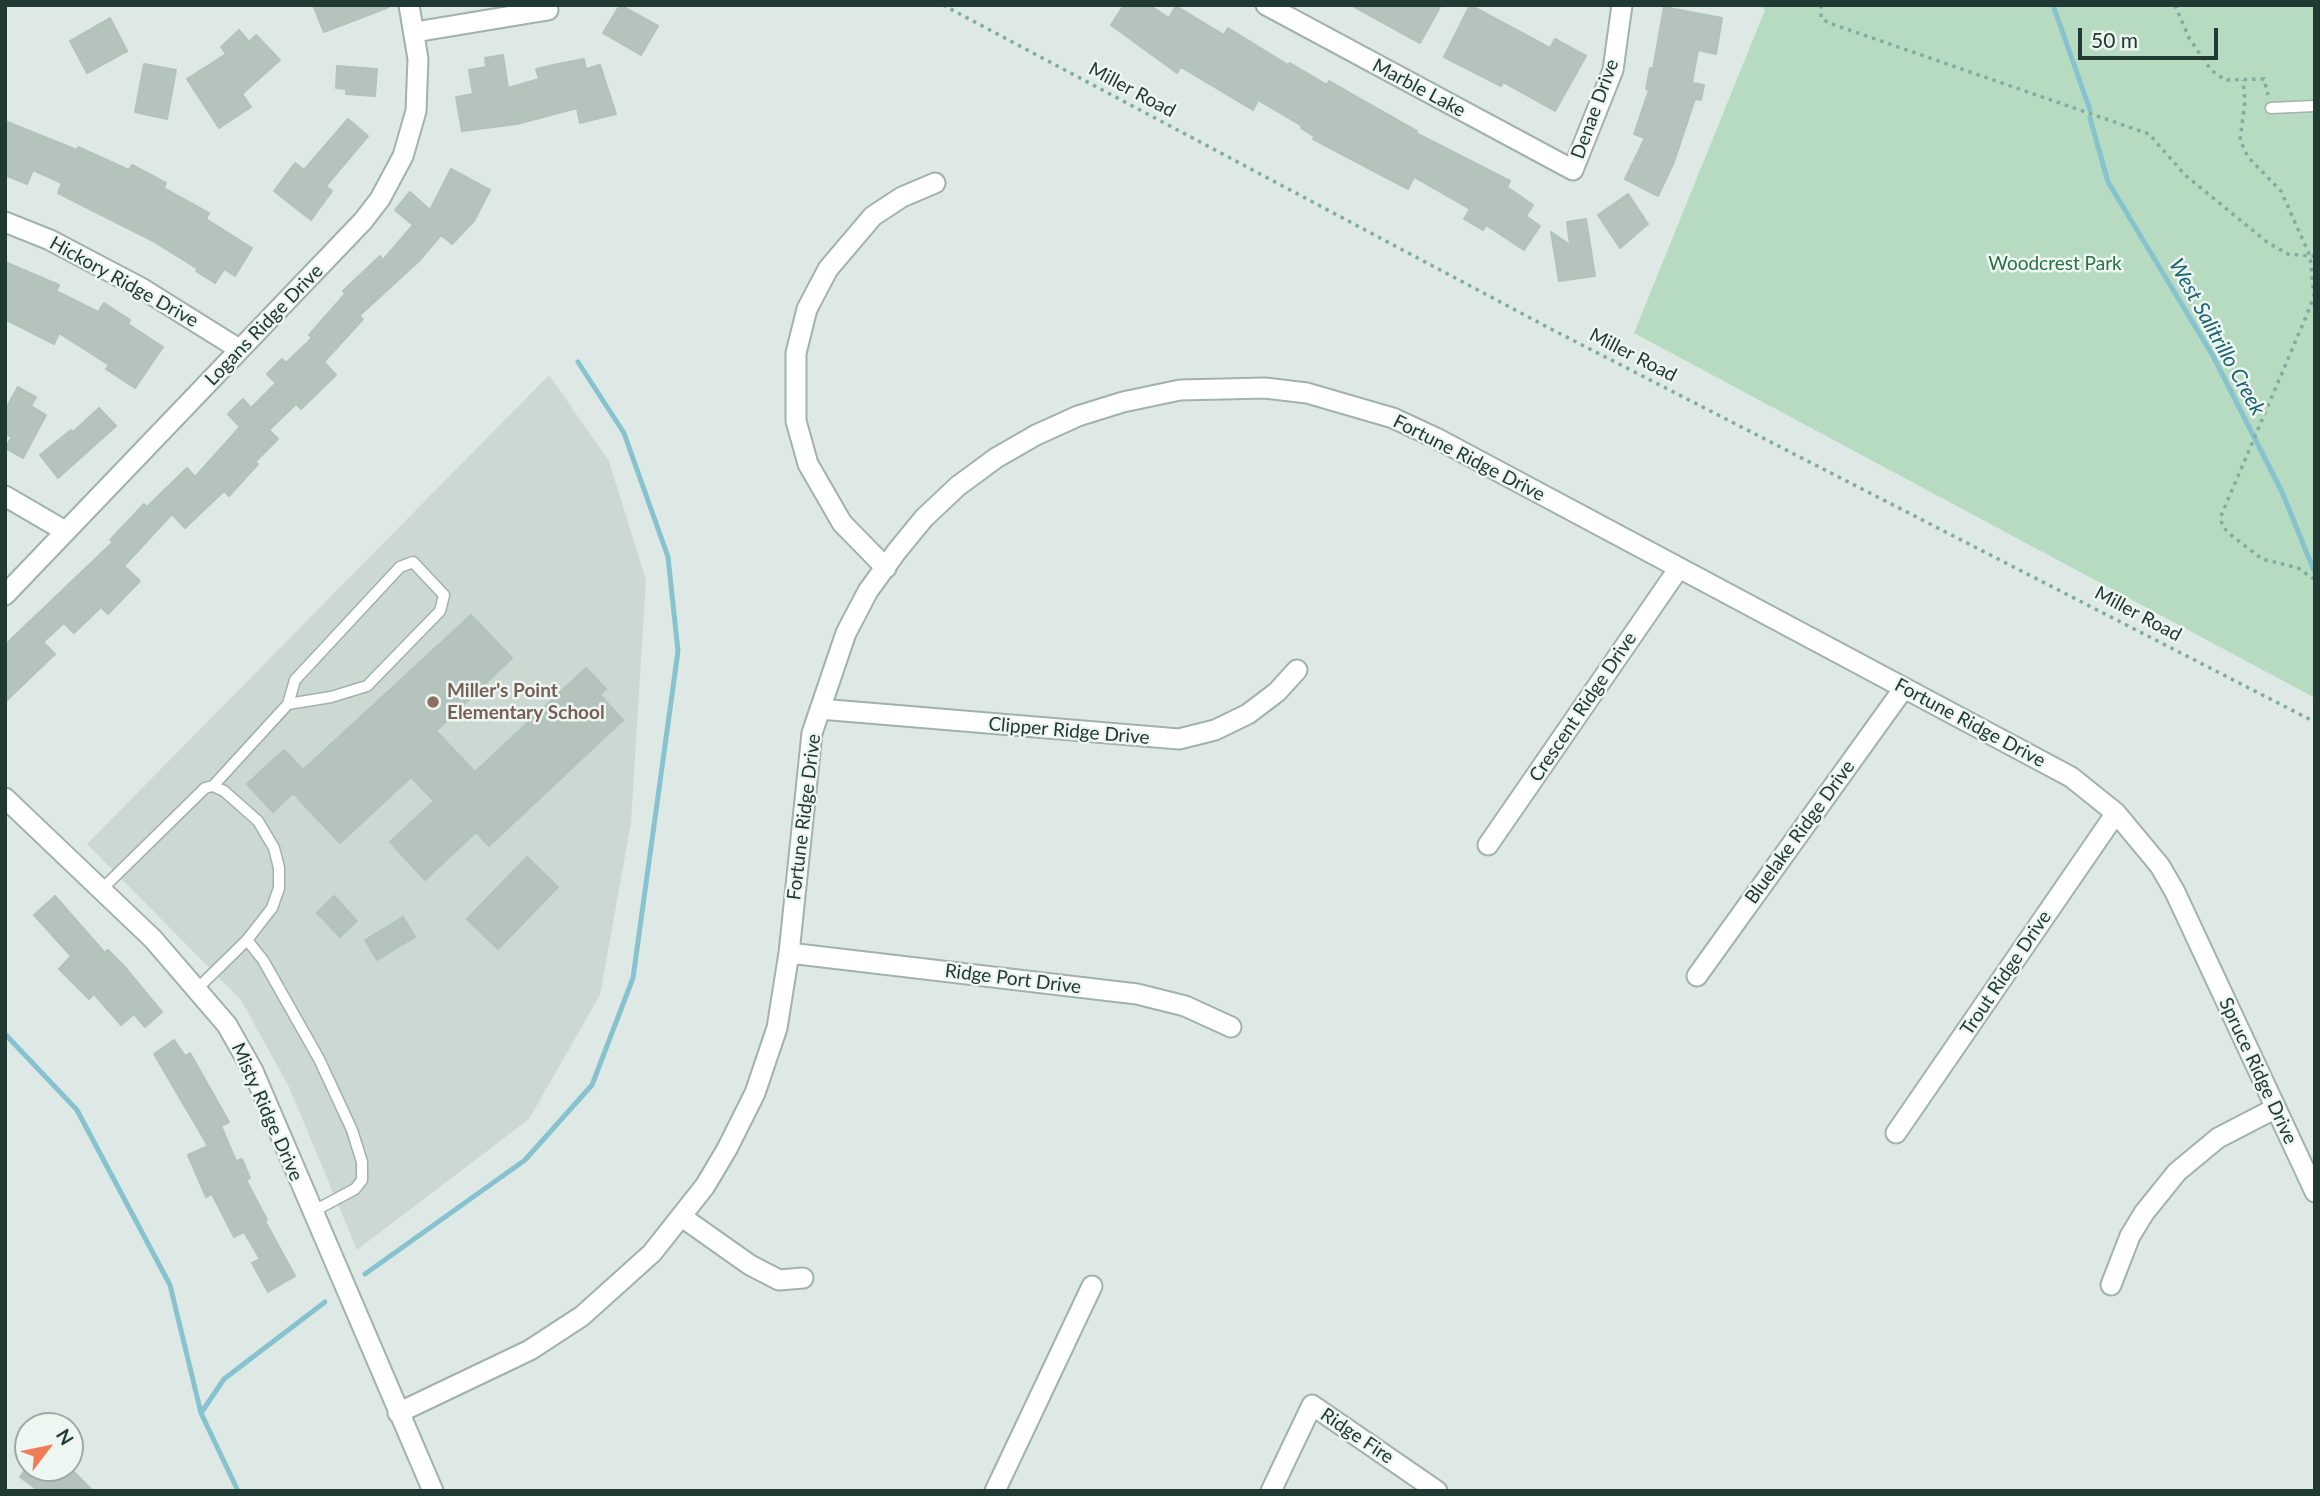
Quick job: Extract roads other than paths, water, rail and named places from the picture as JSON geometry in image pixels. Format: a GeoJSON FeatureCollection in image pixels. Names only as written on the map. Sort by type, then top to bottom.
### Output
{"type":"FeatureCollection","features":[{"type":"Feature","properties":{"kind":"street","name":"Logans Ridge Drive"},"geometry":{"type":"LineString","coordinates":[[5,595],[363,221],[392,178],[411,133],[418,85],[415,33],[409,5]]}},
{"type":"Feature","properties":{"kind":"street","name":"Marble Lake"},"geometry":{"type":"LineString","coordinates":[[1266,5],[1573,170]]}},
{"type":"Feature","properties":{"kind":"street","name":"Denae Drive"},"geometry":{"type":"LineString","coordinates":[[1573,170],[1613,70],[1622,5]]}},
{"type":"Feature","properties":{"kind":"street"},"geometry":{"type":"LineString","coordinates":[[415,33],[548,10]]}},
{"type":"Feature","properties":{"kind":"street"},"geometry":{"type":"LineString","coordinates":[[886,568],[842,523],[817,485],[808,464],[795,409],[796,353],[807,309],[828,269],[873,216],[902,197],[935,183]]}},
{"type":"Feature","properties":{"kind":"street","name":"Hickory Ridge Drive"},"geometry":{"type":"LineString","coordinates":[[5,222],[50,240],[143,289],[239,349]]}},
{"type":"Feature","properties":{"kind":"street","name":"Fortune Ridge Drive"},"geometry":{"type":"LineString","coordinates":[[398,1413],[530,1350],[582,1316],[652,1253],[682,1217],[727,1149],[755,1093],[777,1028],[789,953],[807,770],[820,709],[846,633],[868,591],[923,518],[958,486],[1036,435],[1078,416],[1123,402],[1180,390],[1223,387],[1307,393],[1393,418],[1436,438],[2071,778],[2116,813],[2160,866],[2202,950]]}},
{"type":"Feature","properties":{"kind":"street"},"geometry":{"type":"LineString","coordinates":[[5,496],[65,531]]}},
{"type":"Feature","properties":{"kind":"street","name":"Crescent Ridge Drive"},"geometry":{"type":"LineString","coordinates":[[1488,845],[1679,568]]}},
{"type":"Feature","properties":{"kind":"street","name":"Clipper Ridge Drive"},"geometry":{"type":"LineString","coordinates":[[820,709],[1179,739],[1215,730],[1248,715],[1277,692],[1297,670]]}},
{"type":"Feature","properties":{"kind":"street","name":"Bluelake Ridge Drive"},"geometry":{"type":"LineString","coordinates":[[1697,976],[1904,688]]}},
{"type":"Feature","properties":{"kind":"street","name":"Misty Ridge Drive"},"geometry":{"type":"LineString","coordinates":[[5,798],[102,888],[198,989],[227,1025],[253,1071],[433,1491]]}},
{"type":"Feature","properties":{"kind":"street","name":"Trout Ridge Drive"},"geometry":{"type":"LineString","coordinates":[[1896,1133],[2116,813]]}},
{"type":"Feature","properties":{"kind":"street","name":"Spruce Ridge Drive"},"geometry":{"type":"LineString","coordinates":[[2202,950],[2315,1192]]}},
{"type":"Feature","properties":{"kind":"street","name":"Ridge Port Drive"},"geometry":{"type":"LineString","coordinates":[[789,953],[1137,994],[1185,1006],[1231,1027]]}},
{"type":"Feature","properties":{"kind":"street"},"geometry":{"type":"LineString","coordinates":[[2111,1285],[2130,1236],[2144,1213],[2177,1171],[2218,1138],[2276,1108]]}},
{"type":"Feature","properties":{"kind":"street"},"geometry":{"type":"LineString","coordinates":[[682,1217],[759,1270],[779,1280],[803,1278]]}},
{"type":"Feature","properties":{"kind":"street"},"geometry":{"type":"LineString","coordinates":[[995,1491],[1092,1286]]}},
{"type":"Feature","properties":{"kind":"street","name":"Ridge Fire"},"geometry":{"type":"LineString","coordinates":[[1271,1491],[1312,1405],[1437,1491]]}},
{"type":"Feature","properties":{"kind":"lane"},"geometry":{"type":"LineString","coordinates":[[2271,108],[2315,106]]}},
{"type":"Feature","properties":{"kind":"lane"},"geometry":{"type":"LineString","coordinates":[[102,888],[205,788],[213,786],[288,704],[295,680],[400,567],[413,562],[444,595],[440,611],[367,686],[331,697],[288,704]]}},
{"type":"Feature","properties":{"kind":"lane"},"geometry":{"type":"LineString","coordinates":[[198,989],[247,940],[272,908],[279,888],[279,868],[274,848],[258,821],[237,799],[213,786]]}},
{"type":"Feature","properties":{"kind":"lane"},"geometry":{"type":"LineString","coordinates":[[247,940],[262,960],[319,1059],[352,1130],[362,1162],[362,1180],[355,1189],[312,1212]]}},
{"type":"Feature","properties":{"kind":"waterway","name":"West Salitrillo Creek"},"geometry":{"type":"LineString","coordinates":[[2053,5],[2090,110]]}},
{"type":"Feature","properties":{"kind":"waterway","name":"West Salitrillo Creek"},"geometry":{"type":"LineString","coordinates":[[2090,118],[2108,182],[2213,356],[2282,492],[2315,573]]}},
{"type":"Feature","properties":{"kind":"waterway"},"geometry":{"type":"LineString","coordinates":[[365,1274],[525,1160],[592,1085],[633,978],[678,651],[668,557],[624,433],[578,362]]}},
{"type":"Feature","properties":{"kind":"waterway"},"geometry":{"type":"LineString","coordinates":[[5,1034],[77,1110],[170,1285],[201,1413],[238,1491]]}},
{"type":"Feature","properties":{"kind":"waterway"},"geometry":{"type":"LineString","coordinates":[[201,1413],[224,1379],[325,1302]]}},
{"type":"Feature","properties":{"kind":"place","name":"Miller's Point Elementary School"},"geometry":{"type":"Point","coordinates":[433,702]}},
{"type":"Feature","properties":{"kind":"park label","name":"Woodcrest Park"},"geometry":{"type":"Point","coordinates":[2055,264]}}]}
